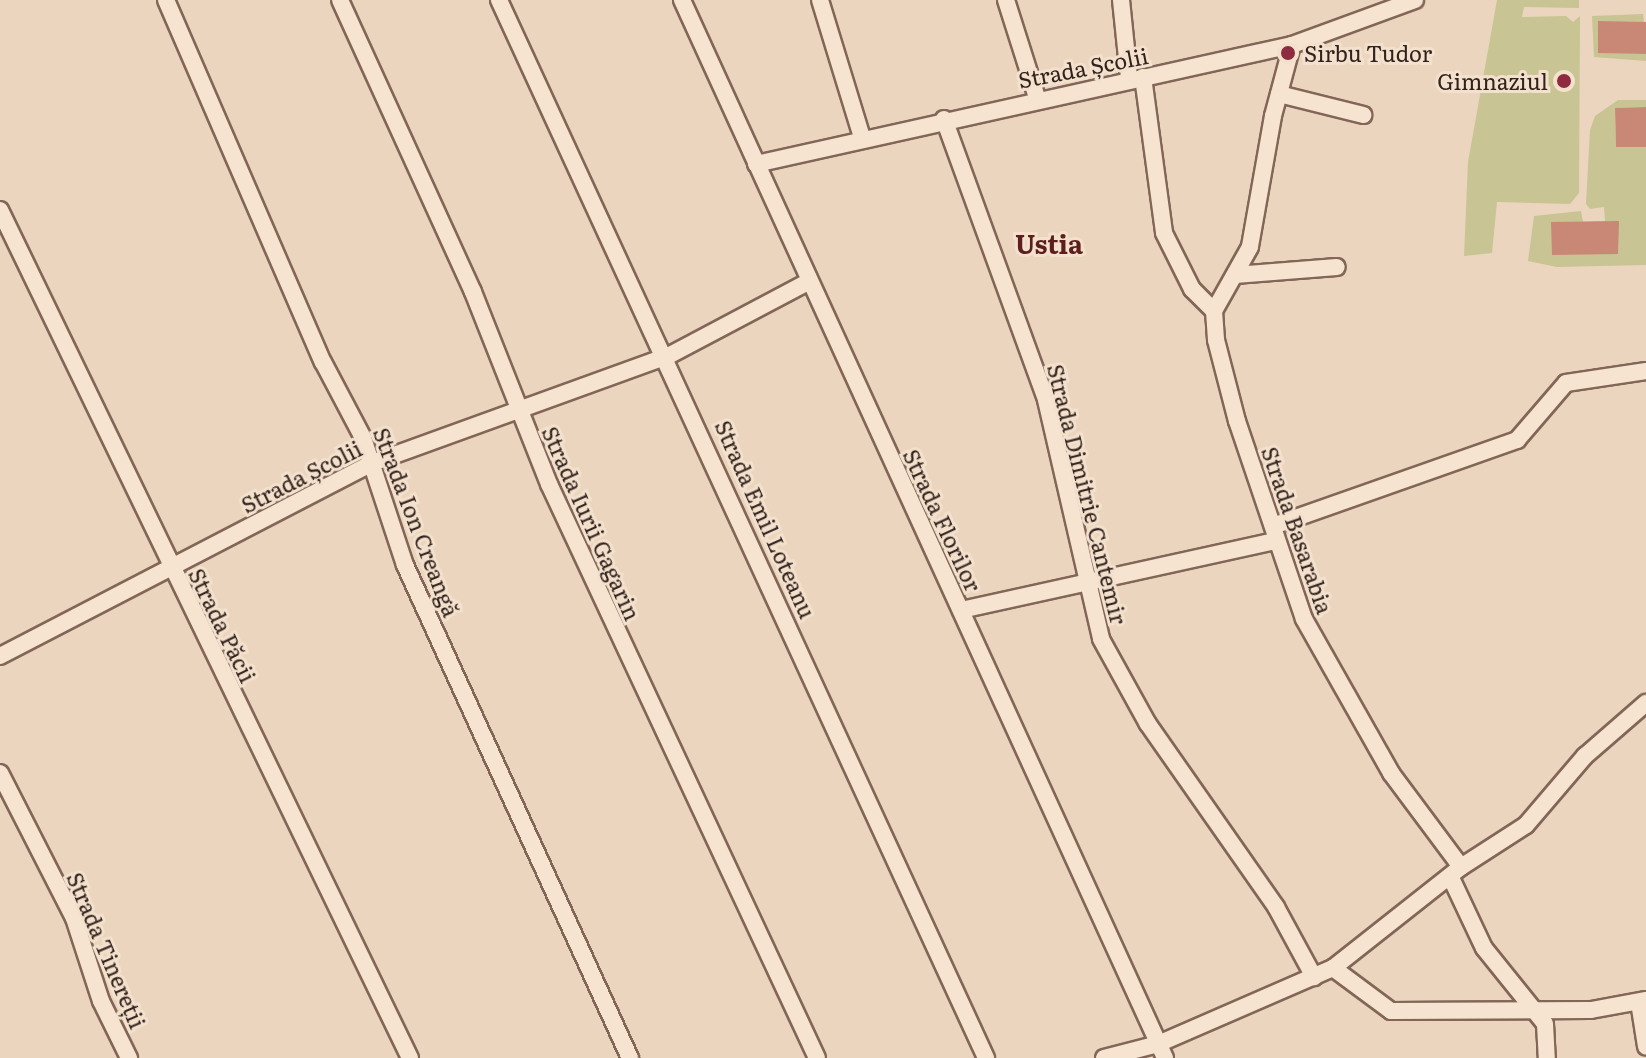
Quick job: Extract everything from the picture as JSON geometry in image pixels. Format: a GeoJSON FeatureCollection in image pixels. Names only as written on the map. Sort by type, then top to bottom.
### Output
{"type":"FeatureCollection","features":[{"type":"Feature","properties":{"kind":"street","name":"Strada Ion Creangă"},"geometry":{"type":"LineString","coordinates":[[166,0],[372,463],[405,565],[630,1058]]}},
{"type":"Feature","properties":{"kind":"street","name":"Strada Iurii Gagarin"},"geometry":{"type":"LineString","coordinates":[[340,0],[467,278],[517,409],[817,1058]]}},
{"type":"Feature","properties":{"kind":"street","name":"Strada Emil Loteanu"},"geometry":{"type":"LineString","coordinates":[[499,0],[668,356],[986,1058]]}},
{"type":"Feature","properties":{"kind":"street","name":"Strada Florilor"},"geometry":{"type":"LineString","coordinates":[[682,0],[808,282],[1162,1051]]}},
{"type":"Feature","properties":{"kind":"street"},"geometry":{"type":"LineString","coordinates":[[820,0],[862,137]]}},
{"type":"Feature","properties":{"kind":"street"},"geometry":{"type":"LineString","coordinates":[[1006,0],[1037,98]]}},
{"type":"Feature","properties":{"kind":"street"},"geometry":{"type":"LineString","coordinates":[[1121,0],[1164,233],[1192,289],[1214,311],[1250,247],[1279,94],[1292,45]]}},
{"type":"Feature","properties":{"kind":"street","name":"Strada Școlii"},"geometry":{"type":"LineString","coordinates":[[756,164],[1037,98],[1292,45],[1415,0]]}},
{"type":"Feature","properties":{"kind":"street"},"geometry":{"type":"LineString","coordinates":[[1279,94],[1363,115]]}},
{"type":"Feature","properties":{"kind":"street","name":"Strada Dimitrie Cantemir"},"geometry":{"type":"LineString","coordinates":[[944,119],[1046,400],[1085,586],[1101,639],[1124,684],[1276,907],[1314,977]]}},
{"type":"Feature","properties":{"kind":"street","name":"Strada Păcii"},"geometry":{"type":"LineString","coordinates":[[0,210],[410,1058]]}},
{"type":"Feature","properties":{"kind":"street"},"geometry":{"type":"LineString","coordinates":[[1235,275],[1337,267]]}},
{"type":"Feature","properties":{"kind":"street","name":"Strada Școlii"},"geometry":{"type":"LineString","coordinates":[[0,656],[372,463],[668,356],[808,282]]}},
{"type":"Feature","properties":{"kind":"street","name":"Strada Basarabia"},"geometry":{"type":"LineString","coordinates":[[1214,311],[1226,384],[1304,619],[1391,773],[1456,873],[1484,948],[1545,1024],[1547,1058]]}},
{"type":"Feature","properties":{"kind":"street"},"geometry":{"type":"LineString","coordinates":[[961,610],[1085,586],[1274,533],[1517,440],[1566,383],[1646,371]]}},
{"type":"Feature","properties":{"kind":"street"},"geometry":{"type":"LineString","coordinates":[[1104,1058],[1162,1051],[1333,968],[1456,873],[1526,825],[1585,756],[1646,703]]}},
{"type":"Feature","properties":{"kind":"street","name":"Strada Tinereții"},"geometry":{"type":"LineString","coordinates":[[0,773],[74,918],[101,1001],[129,1058]]}},
{"type":"Feature","properties":{"kind":"street"},"geometry":{"type":"LineString","coordinates":[[1333,968],[1391,1011],[1537,1011],[1642,1001],[1646,1046]]}},
{"type":"Feature","properties":{"kind":"shaded area"},"geometry":{"type":"Polygon","coordinates":[[[1497,0],[1579,0],[1579,8],[1524,7],[1522,17],[1566,16],[1573,22],[1580,16],[1579,193],[1570,204],[1497,202],[1492,253],[1464,256],[1468,162],[1497,0]]]}},
{"type":"Feature","properties":{"kind":"shaded area"},"geometry":{"type":"Polygon","coordinates":[[[1643,14],[1644,22],[1599,22],[1598,52],[1646,54],[1646,61],[1594,57],[1592,16],[1643,14]]]}},
{"type":"Feature","properties":{"kind":"shaded area"},"geometry":{"type":"Polygon","coordinates":[[[1618,100],[1646,100],[1646,107],[1615,108],[1616,147],[1646,147],[1646,265],[1557,267],[1528,261],[1534,216],[1581,211],[1583,222],[1605,221],[1604,207],[1590,209],[1586,204],[1590,130],[1595,116],[1618,100]]]}},
{"type":"Feature","properties":{"kind":"building"},"geometry":{"type":"Polygon","coordinates":[[[1598,21],[1646,22],[1646,54],[1598,53],[1598,21]]]}},
{"type":"Feature","properties":{"kind":"building"},"geometry":{"type":"Polygon","coordinates":[[[1646,107],[1646,147],[1616,147],[1615,108],[1646,107]]]}},
{"type":"Feature","properties":{"kind":"building"},"geometry":{"type":"Polygon","coordinates":[[[1619,221],[1618,254],[1552,255],[1551,222],[1619,221]]]}},
{"type":"Feature","properties":{"kind":"place","name":"Sirbu Tudor"},"geometry":{"type":"Point","coordinates":[1288,53]}},
{"type":"Feature","properties":{"kind":"place","name":"Gimnaziul"},"geometry":{"type":"Point","coordinates":[1564,81]}},
{"type":"Feature","properties":{"kind":"district","name":"Ustia"},"geometry":{"type":"Point","coordinates":[1049,243]}}]}
